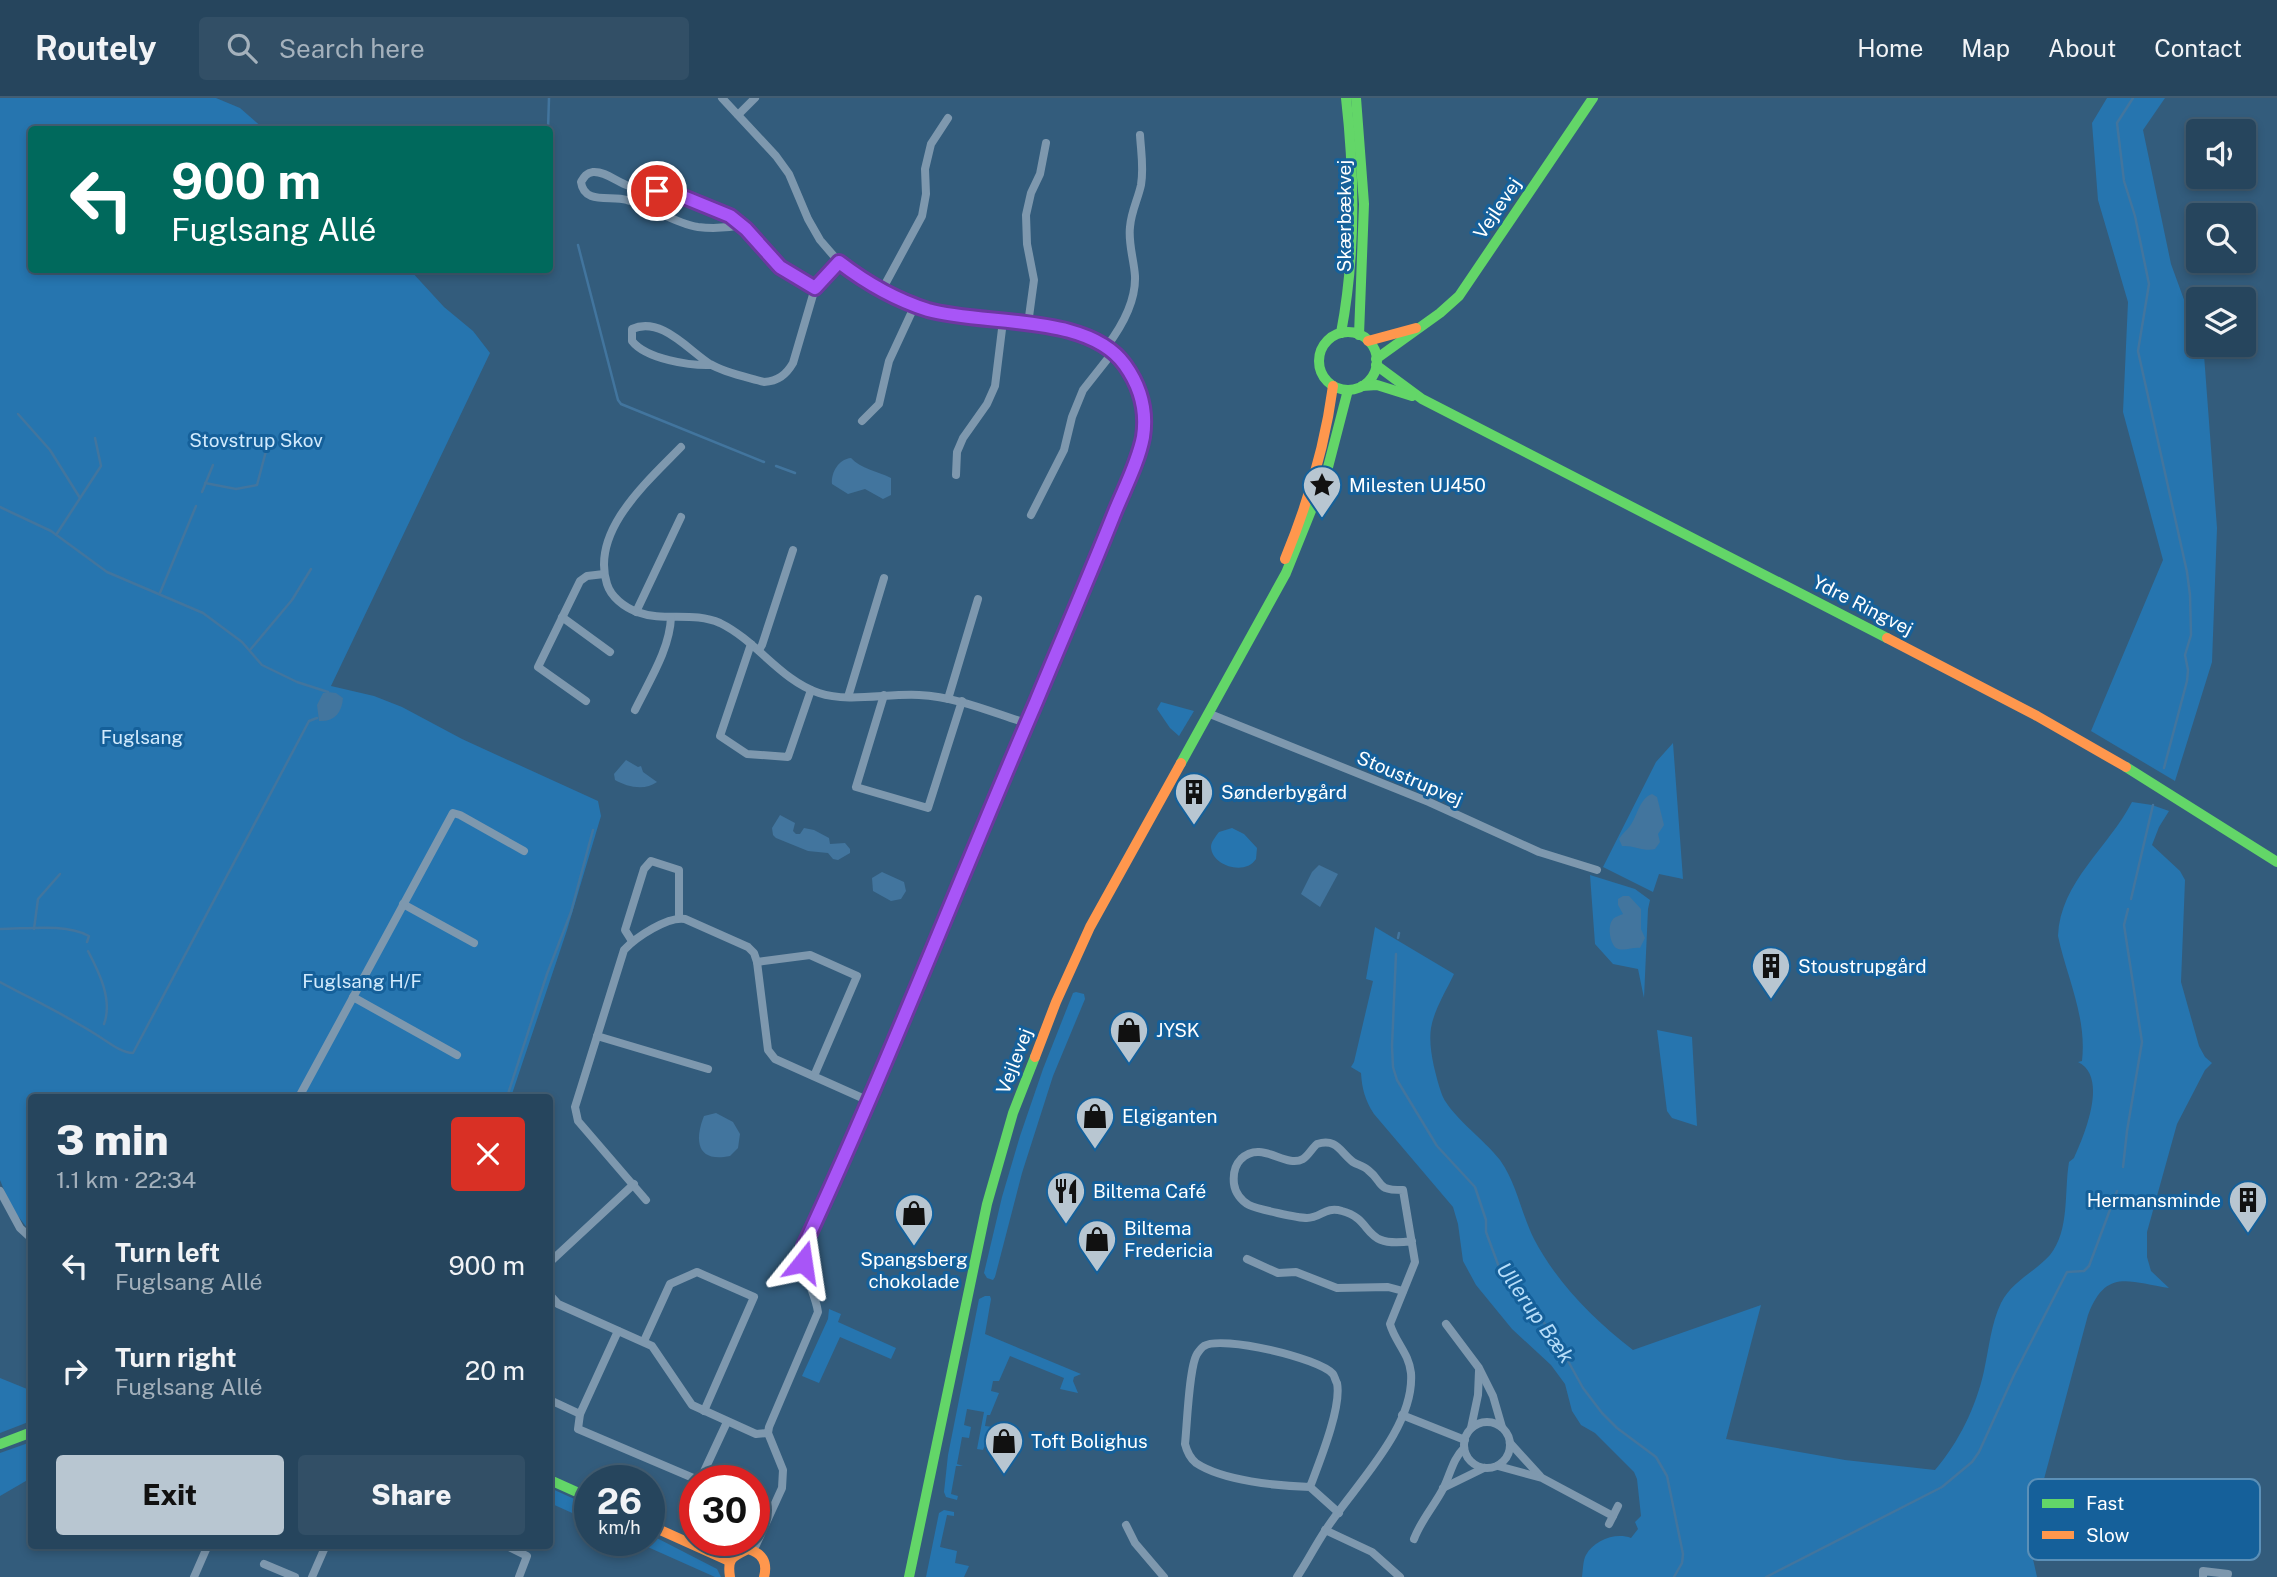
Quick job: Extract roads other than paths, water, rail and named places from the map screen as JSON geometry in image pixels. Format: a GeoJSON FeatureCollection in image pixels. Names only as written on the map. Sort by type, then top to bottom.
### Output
{"type":"FeatureCollection","features":[{"type":"Feature","properties":{"kind":"street"},"geometry":{"type":"LineString","coordinates":[[722,98],[776,156],[794,184],[820,240],[839,262],[882,290],[930,310],[1087,335],[1110,349],[1124,363],[1142,399],[1145,420],[1142,440],[1084,592],[1026,723],[869,1101],[804,1246],[803,1262],[818,1312],[768,1433],[784,1479],[770,1515]]}},
{"type":"Feature","properties":{"kind":"street"},"geometry":{"type":"LineString","coordinates":[[738,115],[755,98]]}},
{"type":"Feature","properties":{"kind":"street","name":"Skærbækvej"},"geometry":{"type":"LineString","coordinates":[[1341,333],[1350,278],[1353,202],[1346,98]]}},
{"type":"Feature","properties":{"kind":"street","name":"Skærbækvej"},"geometry":{"type":"LineString","coordinates":[[1356,98],[1364,204],[1364,338]]}},
{"type":"Feature","properties":{"kind":"street","name":"Vejlevej"},"geometry":{"type":"LineString","coordinates":[[1376,362],[1459,296],[1593,98]]}},
{"type":"Feature","properties":{"kind":"street"},"geometry":{"type":"LineString","coordinates":[[882,290],[922,216],[926,194],[925,169],[931,144],[948,118]]}},
{"type":"Feature","properties":{"kind":"street"},"geometry":{"type":"LineString","coordinates":[[1031,514],[1064,450],[1072,417],[1083,390],[1110,349],[1132,300],[1135,278],[1129,230],[1133,206],[1141,187],[1143,168],[1140,135]]}},
{"type":"Feature","properties":{"kind":"street"},"geometry":{"type":"LineString","coordinates":[[1028,324],[1034,280],[1027,244],[1026,215],[1031,193],[1040,174],[1046,143]]}},
{"type":"Feature","properties":{"kind":"street"},"geometry":{"type":"LineString","coordinates":[[742,225],[723,229],[697,227],[623,198],[590,196],[583,190],[581,182],[588,173],[596,172],[630,186],[667,193],[719,210],[742,225],[780,267],[815,288]]}},
{"type":"Feature","properties":{"kind":"street"},"geometry":{"type":"LineString","coordinates":[[662,214],[667,193]]}},
{"type":"Feature","properties":{"kind":"street"},"geometry":{"type":"LineString","coordinates":[[712,365],[693,366],[647,353],[637,348],[632,341],[632,329],[641,325],[667,332],[712,365],[764,382],[773,382],[782,377],[793,363],[815,288],[839,262]]}},
{"type":"Feature","properties":{"kind":"street"},"geometry":{"type":"LineString","coordinates":[[862,421],[879,404],[889,361],[915,305]]}},
{"type":"Feature","properties":{"kind":"street"},"geometry":{"type":"LineString","coordinates":[[956,475],[957,452],[963,438],[988,404],[995,386],[1003,321]]}},
{"type":"Feature","properties":{"kind":"street","name":"Vejlevej"},"geometry":{"type":"LineString","coordinates":[[1364,338],[1419,328]]}},
{"type":"Feature","properties":{"kind":"street"},"geometry":{"type":"LineString","coordinates":[[1341,333],[1364,338],[1375,352],[1376,362],[1371,377],[1362,386],[1348,390],[1333,386],[1321,373],[1319,356],[1327,341],[1341,333]]}},
{"type":"Feature","properties":{"kind":"street","name":"Ydre Ringvej"},"geometry":{"type":"LineString","coordinates":[[1376,362],[1422,399]]}},
{"type":"Feature","properties":{"kind":"street","name":"Ydre Ringvej"},"geometry":{"type":"LineString","coordinates":[[1362,386],[1377,385],[1422,399],[2037,716],[2116,761],[2277,862]]}},
{"type":"Feature","properties":{"kind":"street","name":"Vejlevej"},"geometry":{"type":"LineString","coordinates":[[1270,600],[1271,590],[1307,499],[1322,447],[1333,386]]}},
{"type":"Feature","properties":{"kind":"street","name":"Vejlevej"},"geometry":{"type":"LineString","coordinates":[[909,1577],[986,1204],[1013,1113],[1052,1011],[1090,926],[1210,714],[1270,600],[1277,592],[1309,521],[1327,471],[1348,390]]}},
{"type":"Feature","properties":{"kind":"street"},"geometry":{"type":"LineString","coordinates":[[681,447],[635,495],[617,521],[603,559],[604,574],[610,592],[621,603],[636,612],[656,617],[689,616],[719,623],[755,647],[787,675],[811,690],[827,695],[921,695],[962,701],[1026,723]]}},
{"type":"Feature","properties":{"kind":"street"},"geometry":{"type":"LineString","coordinates":[[636,612],[681,517]]}},
{"type":"Feature","properties":{"kind":"street"},"geometry":{"type":"LineString","coordinates":[[793,550],[720,736],[747,754],[788,757],[811,690]]}},
{"type":"Feature","properties":{"kind":"street"},"geometry":{"type":"LineString","coordinates":[[586,701],[538,667],[580,581],[587,576],[604,574]]}},
{"type":"Feature","properties":{"kind":"street"},"geometry":{"type":"LineString","coordinates":[[848,697],[884,579]]}},
{"type":"Feature","properties":{"kind":"street"},"geometry":{"type":"LineString","coordinates":[[948,699],[978,598]]}},
{"type":"Feature","properties":{"kind":"street"},"geometry":{"type":"LineString","coordinates":[[562,617],[610,652]]}},
{"type":"Feature","properties":{"kind":"street"},"geometry":{"type":"LineString","coordinates":[[635,710],[666,645],[671,631],[671,617]]}},
{"type":"Feature","properties":{"kind":"street"},"geometry":{"type":"LineString","coordinates":[[884,695],[856,787],[928,808],[962,701]]}},
{"type":"Feature","properties":{"kind":"street","name":"Stoustrupvej"},"geometry":{"type":"LineString","coordinates":[[1210,714],[1417,797],[1539,852],[1597,870]]}},
{"type":"Feature","properties":{"kind":"street"},"geometry":{"type":"LineString","coordinates":[[301,1094],[453,813],[524,851]]}},
{"type":"Feature","properties":{"kind":"street"},"geometry":{"type":"LineString","coordinates":[[632,941],[625,930],[644,869],[651,861],[679,870],[679,918]]}},
{"type":"Feature","properties":{"kind":"street"},"geometry":{"type":"LineString","coordinates":[[403,904],[474,943]]}},
{"type":"Feature","properties":{"kind":"street"},"geometry":{"type":"LineString","coordinates":[[646,1200],[578,1121],[575,1107],[624,950],[632,941],[674,918],[748,947],[754,953],[768,1050],[775,1059],[869,1101]]}},
{"type":"Feature","properties":{"kind":"street"},"geometry":{"type":"LineString","coordinates":[[757,962],[810,955],[857,976],[814,1076]]}},
{"type":"Feature","properties":{"kind":"street"},"geometry":{"type":"LineString","coordinates":[[353,997],[457,1055]]}},
{"type":"Feature","properties":{"kind":"street"},"geometry":{"type":"LineString","coordinates":[[597,1036],[708,1069]]}},
{"type":"Feature","properties":{"kind":"street"},"geometry":{"type":"LineString","coordinates":[[1297,1577],[1325,1530],[1384,1451],[1402,1415],[1411,1384],[1411,1372],[1404,1349],[1390,1324],[1415,1262],[1412,1241],[1404,1190],[1383,1188],[1370,1170],[1354,1162],[1332,1142],[1317,1144],[1303,1159],[1297,1161],[1262,1152],[1250,1154],[1241,1158],[1235,1169],[1233,1181],[1236,1192],[1250,1205],[1305,1218],[1315,1217],[1326,1210],[1344,1211],[1359,1220],[1378,1239],[1396,1244],[1412,1241]]}},
{"type":"Feature","properties":{"kind":"street"},"geometry":{"type":"LineString","coordinates":[[553,1259],[634,1184]]}},
{"type":"Feature","properties":{"kind":"street"},"geometry":{"type":"LineString","coordinates":[[0,1191],[20,1228],[28,1235]]}},
{"type":"Feature","properties":{"kind":"street"},"geometry":{"type":"LineString","coordinates":[[1247,1259],[1278,1273],[1296,1272],[1336,1289],[1388,1287],[1402,1292]]}},
{"type":"Feature","properties":{"kind":"street"},"geometry":{"type":"LineString","coordinates":[[644,1341],[670,1284],[697,1272],[754,1297],[704,1411]]}},
{"type":"Feature","properties":{"kind":"street"},"geometry":{"type":"LineString","coordinates":[[553,1298],[558,1304],[652,1346],[692,1405],[756,1434],[768,1433]]}},
{"type":"Feature","properties":{"kind":"street"},"geometry":{"type":"LineString","coordinates":[[1446,1324],[1479,1368],[1493,1396],[1502,1428],[1510,1443],[1542,1478]]}},
{"type":"Feature","properties":{"kind":"street"},"geometry":{"type":"LineString","coordinates":[[618,1331],[580,1414],[578,1429],[679,1472]]}},
{"type":"Feature","properties":{"kind":"street"},"geometry":{"type":"LineString","coordinates":[[1310,1486],[1323,1454],[1338,1394],[1337,1382],[1332,1373],[1294,1356],[1255,1346],[1217,1343],[1204,1346],[1196,1355],[1193,1367],[1185,1444],[1188,1454],[1196,1462],[1231,1476],[1266,1484],[1310,1486],[1339,1513]]}},
{"type":"Feature","properties":{"kind":"street"},"geometry":{"type":"LineString","coordinates":[[1414,1539],[1419,1525],[1443,1488],[1455,1456],[1471,1428],[1478,1395],[1479,1368]]}},
{"type":"Feature","properties":{"kind":"street"},"geometry":{"type":"LineString","coordinates":[[553,1401],[580,1414]]}},
{"type":"Feature","properties":{"kind":"street"},"geometry":{"type":"LineString","coordinates":[[1402,1415],[1464,1444],[1470,1461],[1484,1468]]}},
{"type":"Feature","properties":{"kind":"street"},"geometry":{"type":"LineString","coordinates":[[706,1465],[727,1422]]}},
{"type":"Feature","properties":{"kind":"street"},"geometry":{"type":"LineString","coordinates":[[1471,1428],[1487,1422],[1502,1428]]}},
{"type":"Feature","properties":{"kind":"street"},"geometry":{"type":"LineString","coordinates":[[0,1444],[28,1434]]}},
{"type":"Feature","properties":{"kind":"street"},"geometry":{"type":"LineString","coordinates":[[1498,1465],[1507,1456],[1510,1443]]}},
{"type":"Feature","properties":{"kind":"street"},"geometry":{"type":"LineString","coordinates":[[1443,1488],[1484,1468],[1498,1465],[1542,1478],[1611,1520],[1618,1506]]}},
{"type":"Feature","properties":{"kind":"street"},"geometry":{"type":"LineString","coordinates":[[553,1481],[574,1491]]}},
{"type":"Feature","properties":{"kind":"street"},"geometry":{"type":"LineString","coordinates":[[1126,1525],[1135,1543],[1164,1577]]}},
{"type":"Feature","properties":{"kind":"street"},"geometry":{"type":"LineString","coordinates":[[1325,1530],[1372,1552],[1399,1577]]}},
{"type":"Feature","properties":{"kind":"street"},"geometry":{"type":"LineString","coordinates":[[665,1532],[729,1560]]}},
{"type":"Feature","properties":{"kind":"street"},"geometry":{"type":"LineString","coordinates":[[194,1577],[206,1549]]}},
{"type":"Feature","properties":{"kind":"street"},"geometry":{"type":"LineString","coordinates":[[312,1577],[324,1549]]}},
{"type":"Feature","properties":{"kind":"street"},"geometry":{"type":"LineString","coordinates":[[513,1549],[527,1556],[519,1577]]}},
{"type":"Feature","properties":{"kind":"street"},"geometry":{"type":"LineString","coordinates":[[730,1577],[729,1560],[734,1556]]}},
{"type":"Feature","properties":{"kind":"street"},"geometry":{"type":"LineString","coordinates":[[762,1556],[766,1564],[765,1577]]}},
{"type":"Feature","properties":{"kind":"street"},"geometry":{"type":"LineString","coordinates":[[264,1564],[295,1577]]}},
{"type":"Feature","properties":{"kind":"street"},"geometry":{"type":"LineString","coordinates":[[2203,1577],[2203,1571],[2228,1574],[2227,1577]]}},
{"type":"Feature","properties":{"kind":"waterway"},"geometry":{"type":"LineString","coordinates":[[548,126],[549,98]]}},
{"type":"Feature","properties":{"kind":"waterway"},"geometry":{"type":"LineString","coordinates":[[2133,98],[2117,123],[2124,181],[2135,216],[2149,284],[2138,351],[2190,595],[2191,635],[2185,655],[2187,681],[2164,768]]}},
{"type":"Feature","properties":{"kind":"waterway"},"geometry":{"type":"LineString","coordinates":[[578,245],[621,404],[764,462]]}},
{"type":"Feature","properties":{"kind":"waterway"},"geometry":{"type":"LineString","coordinates":[[18,414],[50,450],[80,498]]}},
{"type":"Feature","properties":{"kind":"waterway"},"geometry":{"type":"LineString","coordinates":[[205,483],[236,489],[257,485],[270,436]]}},
{"type":"Feature","properties":{"kind":"waterway"},"geometry":{"type":"LineString","coordinates":[[56,535],[101,466],[95,438]]}},
{"type":"Feature","properties":{"kind":"waterway"},"geometry":{"type":"LineString","coordinates":[[202,492],[213,465]]}},
{"type":"Feature","properties":{"kind":"waterway"},"geometry":{"type":"LineString","coordinates":[[776,466],[795,473]]}},
{"type":"Feature","properties":{"kind":"waterway"},"geometry":{"type":"LineString","coordinates":[[160,593],[196,506]]}},
{"type":"Feature","properties":{"kind":"waterway"},"geometry":{"type":"LineString","coordinates":[[0,507],[51,531],[107,572],[203,613],[242,642],[262,665],[297,682],[328,692]]}},
{"type":"Feature","properties":{"kind":"waterway"},"geometry":{"type":"LineString","coordinates":[[250,650],[292,600],[311,569]]}},
{"type":"Feature","properties":{"kind":"waterway"},"geometry":{"type":"LineString","coordinates":[[0,982],[78,1023],[125,1052],[133,1053],[309,721],[317,718]]}},
{"type":"Feature","properties":{"kind":"waterway"},"geometry":{"type":"LineString","coordinates":[[2131,899],[2153,805]]}},
{"type":"Feature","properties":{"kind":"waterway"},"geometry":{"type":"LineString","coordinates":[[508,1094],[547,974],[571,912],[593,830]]}},
{"type":"Feature","properties":{"kind":"waterway"},"geometry":{"type":"LineString","coordinates":[[34,929],[38,899],[60,874]]}},
{"type":"Feature","properties":{"kind":"waterway"},"geometry":{"type":"LineString","coordinates":[[2123,1167],[2142,1042],[2124,925],[2128,909]]}},
{"type":"Feature","properties":{"kind":"waterway"},"geometry":{"type":"LineString","coordinates":[[0,929],[69,929],[89,936],[87,942]]}},
{"type":"Feature","properties":{"kind":"waterway","name":"Ullerup Bæk"},"geometry":{"type":"LineString","coordinates":[[1398,938],[1399,933]]}},
{"type":"Feature","properties":{"kind":"waterway"},"geometry":{"type":"LineString","coordinates":[[88,951],[106,996],[104,1024]]}},
{"type":"Feature","properties":{"kind":"waterway","name":"Ullerup Bæk"},"geometry":{"type":"LineString","coordinates":[[1396,954],[1392,1046],[1397,1080],[1437,1146],[1475,1187],[1486,1220],[1486,1232],[1499,1267],[1553,1334],[1583,1388],[1602,1413],[1617,1428],[1656,1457],[1667,1476],[1683,1554],[1682,1563],[1674,1577]]}},
{"type":"Feature","properties":{"kind":"waterway"},"geometry":{"type":"LineString","coordinates":[[1766,1577],[1942,1487],[1972,1462],[2067,1272],[2084,1271],[2089,1266],[2117,1191]]}},
{"type":"Feature","properties":{"kind":"place","name":"Milesten UJ450"},"geometry":{"type":"Point","coordinates":[1322,519]}},
{"type":"Feature","properties":{"kind":"place","name":"Sønderbygård"},"geometry":{"type":"Point","coordinates":[1194,826]}},
{"type":"Feature","properties":{"kind":"place","name":"Stoustrupgård"},"geometry":{"type":"Point","coordinates":[1771,1000]}},
{"type":"Feature","properties":{"kind":"place","name":"JYSK"},"geometry":{"type":"Point","coordinates":[1129,1064]}},
{"type":"Feature","properties":{"kind":"place","name":"Elgiganten"},"geometry":{"type":"Point","coordinates":[1095,1150]}},
{"type":"Feature","properties":{"kind":"place","name":"Biltema Café"},"geometry":{"type":"Point","coordinates":[1066,1225]}},
{"type":"Feature","properties":{"kind":"place","name":"Hermansminde"},"geometry":{"type":"Point","coordinates":[2248,1234]}},
{"type":"Feature","properties":{"kind":"place","name":"Spangsberg chokolade"},"geometry":{"type":"Point","coordinates":[914,1247]}},
{"type":"Feature","properties":{"kind":"place","name":"Biltema Fredericia"},"geometry":{"type":"Point","coordinates":[1097,1273]}},
{"type":"Feature","properties":{"kind":"place","name":"Toft Bolighus"},"geometry":{"type":"Point","coordinates":[1004,1475]}},
{"type":"Feature","properties":{"kind":"park label","name":"Stovstrup Skov"},"geometry":{"type":"Point","coordinates":[256,440]}},
{"type":"Feature","properties":{"kind":"park label","name":"Fuglsang"},"geometry":{"type":"Point","coordinates":[142,737]}},
{"type":"Feature","properties":{"kind":"park label","name":"Fuglsang H/F"},"geometry":{"type":"Point","coordinates":[362,981]}}]}
